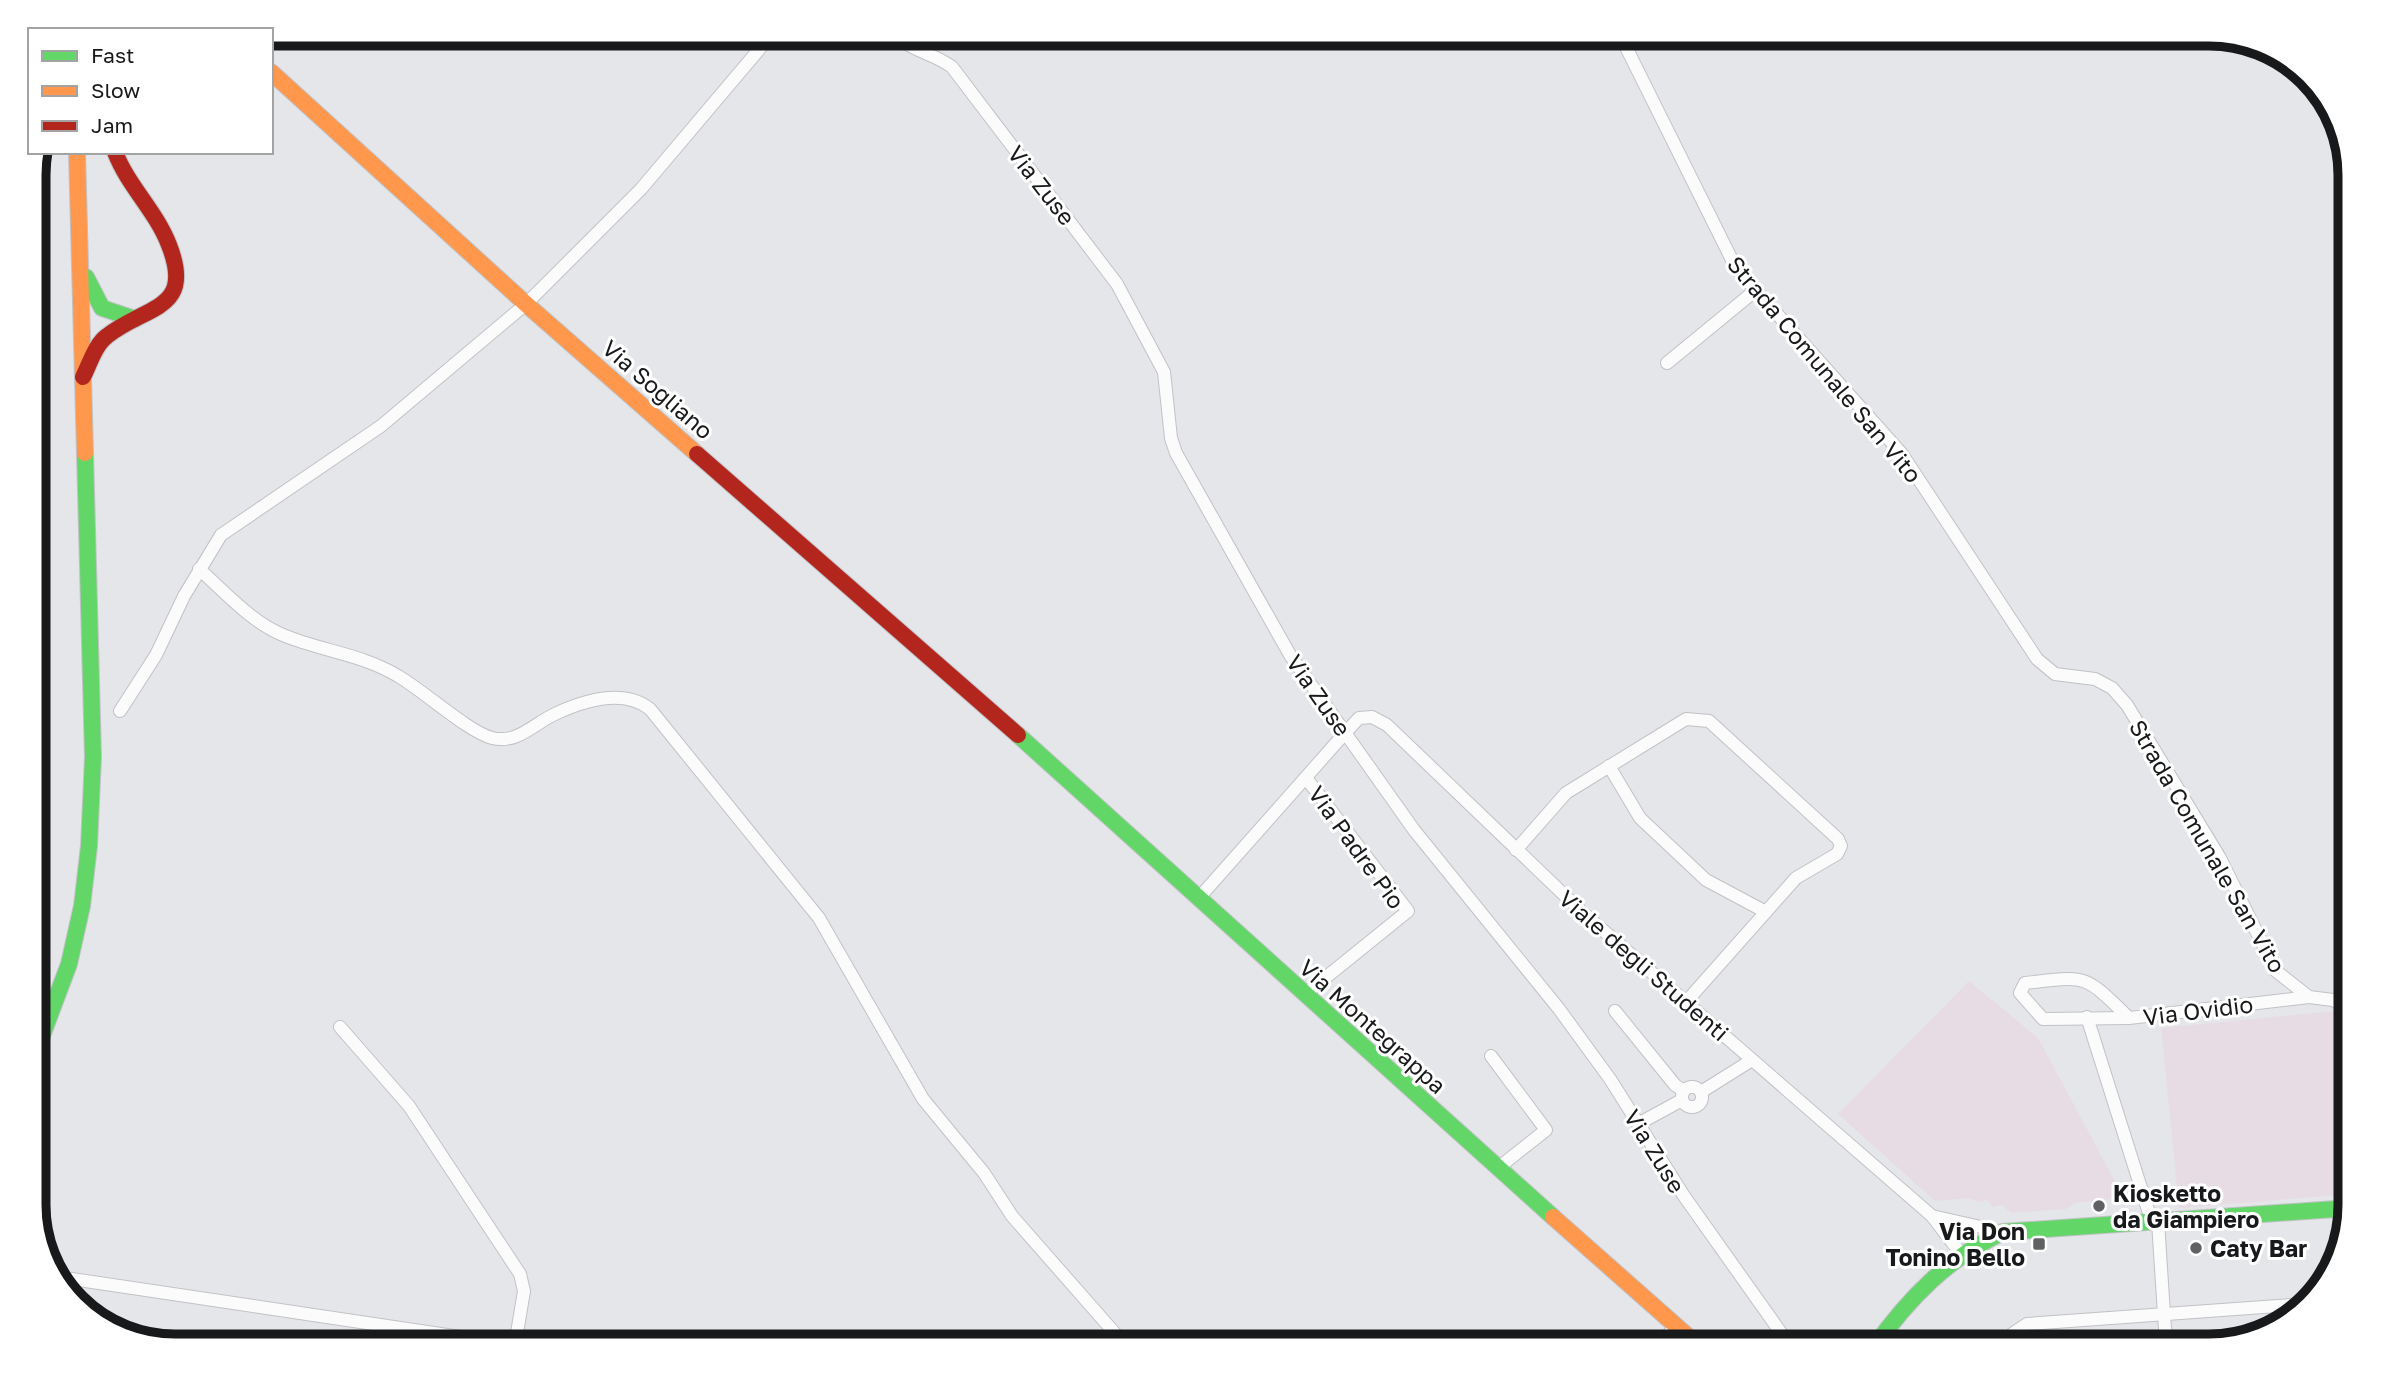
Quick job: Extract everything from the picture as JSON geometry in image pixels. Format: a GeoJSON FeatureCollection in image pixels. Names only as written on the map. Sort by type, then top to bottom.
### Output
{"type":"FeatureCollection","features":[{"type":"Feature","properties":{"kind":"main road","name":"Via Sogliano"},"geometry":{"type":"LineString","coordinates":[[273,74],[526,303],[1018,736]]}},
{"type":"Feature","properties":{"kind":"main road"},"geometry":{"type":"LineString","coordinates":[[46,1029],[61,992],[78,922],[91,832],[93,757],[77,154]]}},
{"type":"Feature","properties":{"kind":"main road"},"geometry":{"type":"LineString","coordinates":[[82,381],[106,336],[135,319],[159,311],[173,296],[177,271],[168,242],[122,174],[116,154]]}},
{"type":"Feature","properties":{"kind":"main road"},"geometry":{"type":"LineString","coordinates":[[79,257],[93,299],[99,306],[106,313],[135,319]]}},
{"type":"Feature","properties":{"kind":"main road","name":"Via Montegrappa"},"geometry":{"type":"LineString","coordinates":[[1018,736],[1685,1334]]}},
{"type":"Feature","properties":{"kind":"main road"},"geometry":{"type":"LineString","coordinates":[[1883,1334],[1896,1314],[1915,1294],[1973,1245],[2003,1232],[2338,1209]]}},
{"type":"Feature","properties":{"kind":"street"},"geometry":{"type":"LineString","coordinates":[[120,711],[156,655],[199,569],[221,534],[381,426],[526,303],[641,189],[762,46]]}},
{"type":"Feature","properties":{"kind":"street","name":"Via Zuse"},"geometry":{"type":"LineString","coordinates":[[907,46],[937,56],[952,67],[1117,284],[1164,372],[1171,438],[1176,453],[1290,655],[1414,830],[1559,1009],[1684,1196],[1782,1334]]}},
{"type":"Feature","properties":{"kind":"street","name":"Strada Comunale San Vito"},"geometry":{"type":"LineString","coordinates":[[1625,46],[1726,252],[1756,290],[1902,454],[2037,659],[2055,674],[2103,682],[2127,705],[2220,858],[2267,958],[2293,988],[2309,997],[2338,1003]]}},
{"type":"Feature","properties":{"kind":"street"},"geometry":{"type":"LineString","coordinates":[[1667,363],[1756,290]]}},
{"type":"Feature","properties":{"kind":"street"},"geometry":{"type":"LineString","coordinates":[[199,569],[264,625],[282,635],[370,661],[397,675],[492,738],[512,739],[554,714],[588,702],[620,696],[636,698],[650,709],[819,918],[923,1099],[984,1173],[1037,1246],[1116,1334]]}},
{"type":"Feature","properties":{"kind":"street","name":"Viale degli Studenti"},"geometry":{"type":"LineString","coordinates":[[1345,733],[1359,718],[1372,717],[1387,725],[1516,850],[1932,1216],[1962,1255]]}},
{"type":"Feature","properties":{"kind":"street"},"geometry":{"type":"LineString","coordinates":[[1516,850],[1566,793],[1686,719],[1709,721],[1838,839],[1840,846],[1837,854],[1797,877],[1686,1002]]}},
{"type":"Feature","properties":{"kind":"street"},"geometry":{"type":"LineString","coordinates":[[1198,899],[1345,733]]}},
{"type":"Feature","properties":{"kind":"street"},"geometry":{"type":"LineString","coordinates":[[1609,766],[1640,818],[1706,880],[1766,912]]}},
{"type":"Feature","properties":{"kind":"street","name":"Via Padre Pio"},"geometry":{"type":"LineString","coordinates":[[1304,995],[1408,911],[1306,778]]}},
{"type":"Feature","properties":{"kind":"street","name":"Via Ovidio"},"geometry":{"type":"LineString","coordinates":[[2129,1018],[2097,987],[2079,977],[2025,983],[2020,993],[2043,1019],[2129,1018],[2309,997]]}},
{"type":"Feature","properties":{"kind":"street"},"geometry":{"type":"LineString","coordinates":[[1615,1011],[1683,1096]]}},
{"type":"Feature","properties":{"kind":"street"},"geometry":{"type":"LineString","coordinates":[[2087,1017],[2148,1209],[2158,1222],[2163,1313],[2168,1334]]}},
{"type":"Feature","properties":{"kind":"street"},"geometry":{"type":"LineString","coordinates":[[340,1027],[409,1106],[520,1274],[524,1291],[516,1334]]}},
{"type":"Feature","properties":{"kind":"street"},"geometry":{"type":"LineString","coordinates":[[1491,1056],[1546,1130],[1498,1168]]}},
{"type":"Feature","properties":{"kind":"street"},"geometry":{"type":"LineString","coordinates":[[1638,1124],[1683,1096],[1689,1087],[1701,1092],[1752,1060]]}},
{"type":"Feature","properties":{"kind":"street"},"geometry":{"type":"LineString","coordinates":[[1932,1216],[2003,1232]]}},
{"type":"Feature","properties":{"kind":"street"},"geometry":{"type":"LineString","coordinates":[[68,1278],[435,1334]]}},
{"type":"Feature","properties":{"kind":"street"},"geometry":{"type":"LineString","coordinates":[[2017,1334],[2026,1324],[2292,1305]]}},
{"type":"Feature","properties":{"kind":"street"},"geometry":{"type":"LineString","coordinates":[[1669,1334],[1676,1326]]}},
{"type":"Feature","properties":{"kind":"shaded area"},"geometry":{"type":"Polygon","coordinates":[[[1969,981],[2038,1038],[2124,1198],[2075,1203],[2066,1209],[2012,1213],[2001,1205],[1993,1207],[1987,1200],[1978,1202],[1969,1198],[1935,1201],[1838,1114],[1969,981]]]}},
{"type":"Feature","properties":{"kind":"shaded area"},"geometry":{"type":"Polygon","coordinates":[[[2335,1011],[2338,1017],[2338,1195],[2179,1208],[2161,1028],[2335,1011]]]}},
{"type":"Feature","properties":{"kind":"traffic: fast"},"geometry":{"type":"LineString","coordinates":[[86,277],[102,308],[135,319]]}},
{"type":"Feature","properties":{"kind":"traffic: fast"},"geometry":{"type":"LineString","coordinates":[[46,1025],[69,964],[82,906],[89,846],[93,757],[85,453]]}},
{"type":"Feature","properties":{"kind":"traffic: fast"},"geometry":{"type":"LineString","coordinates":[[1018,735],[1553,1217]]}},
{"type":"Feature","properties":{"kind":"traffic: fast"},"geometry":{"type":"LineString","coordinates":[[1884,1334],[1916,1296],[1947,1267],[1983,1242],[2003,1232],[2338,1209]]}},
{"type":"Feature","properties":{"kind":"traffic: slow"},"geometry":{"type":"LineString","coordinates":[[273,74],[526,304],[697,454]]}},
{"type":"Feature","properties":{"kind":"traffic: slow"},"geometry":{"type":"LineString","coordinates":[[77,154],[85,453]]}},
{"type":"Feature","properties":{"kind":"traffic: slow"},"geometry":{"type":"LineString","coordinates":[[1553,1217],[1685,1334]]}},
{"type":"Feature","properties":{"kind":"traffic: jam"},"geometry":{"type":"LineString","coordinates":[[83,377],[103,340],[162,304],[171,295],[176,283],[169,245],[116,154]]}},
{"type":"Feature","properties":{"kind":"traffic: jam"},"geometry":{"type":"LineString","coordinates":[[697,454],[1018,735]]}},
{"type":"Feature","properties":{"kind":"place","name":"Kiosketto da Giampiero"},"geometry":{"type":"Point","coordinates":[2099,1206]}},
{"type":"Feature","properties":{"kind":"place","name":"Via Don Tonino Bello"},"geometry":{"type":"Point","coordinates":[2039,1244]}},
{"type":"Feature","properties":{"kind":"place","name":"Caty Bar"},"geometry":{"type":"Point","coordinates":[2196,1248]}}]}
